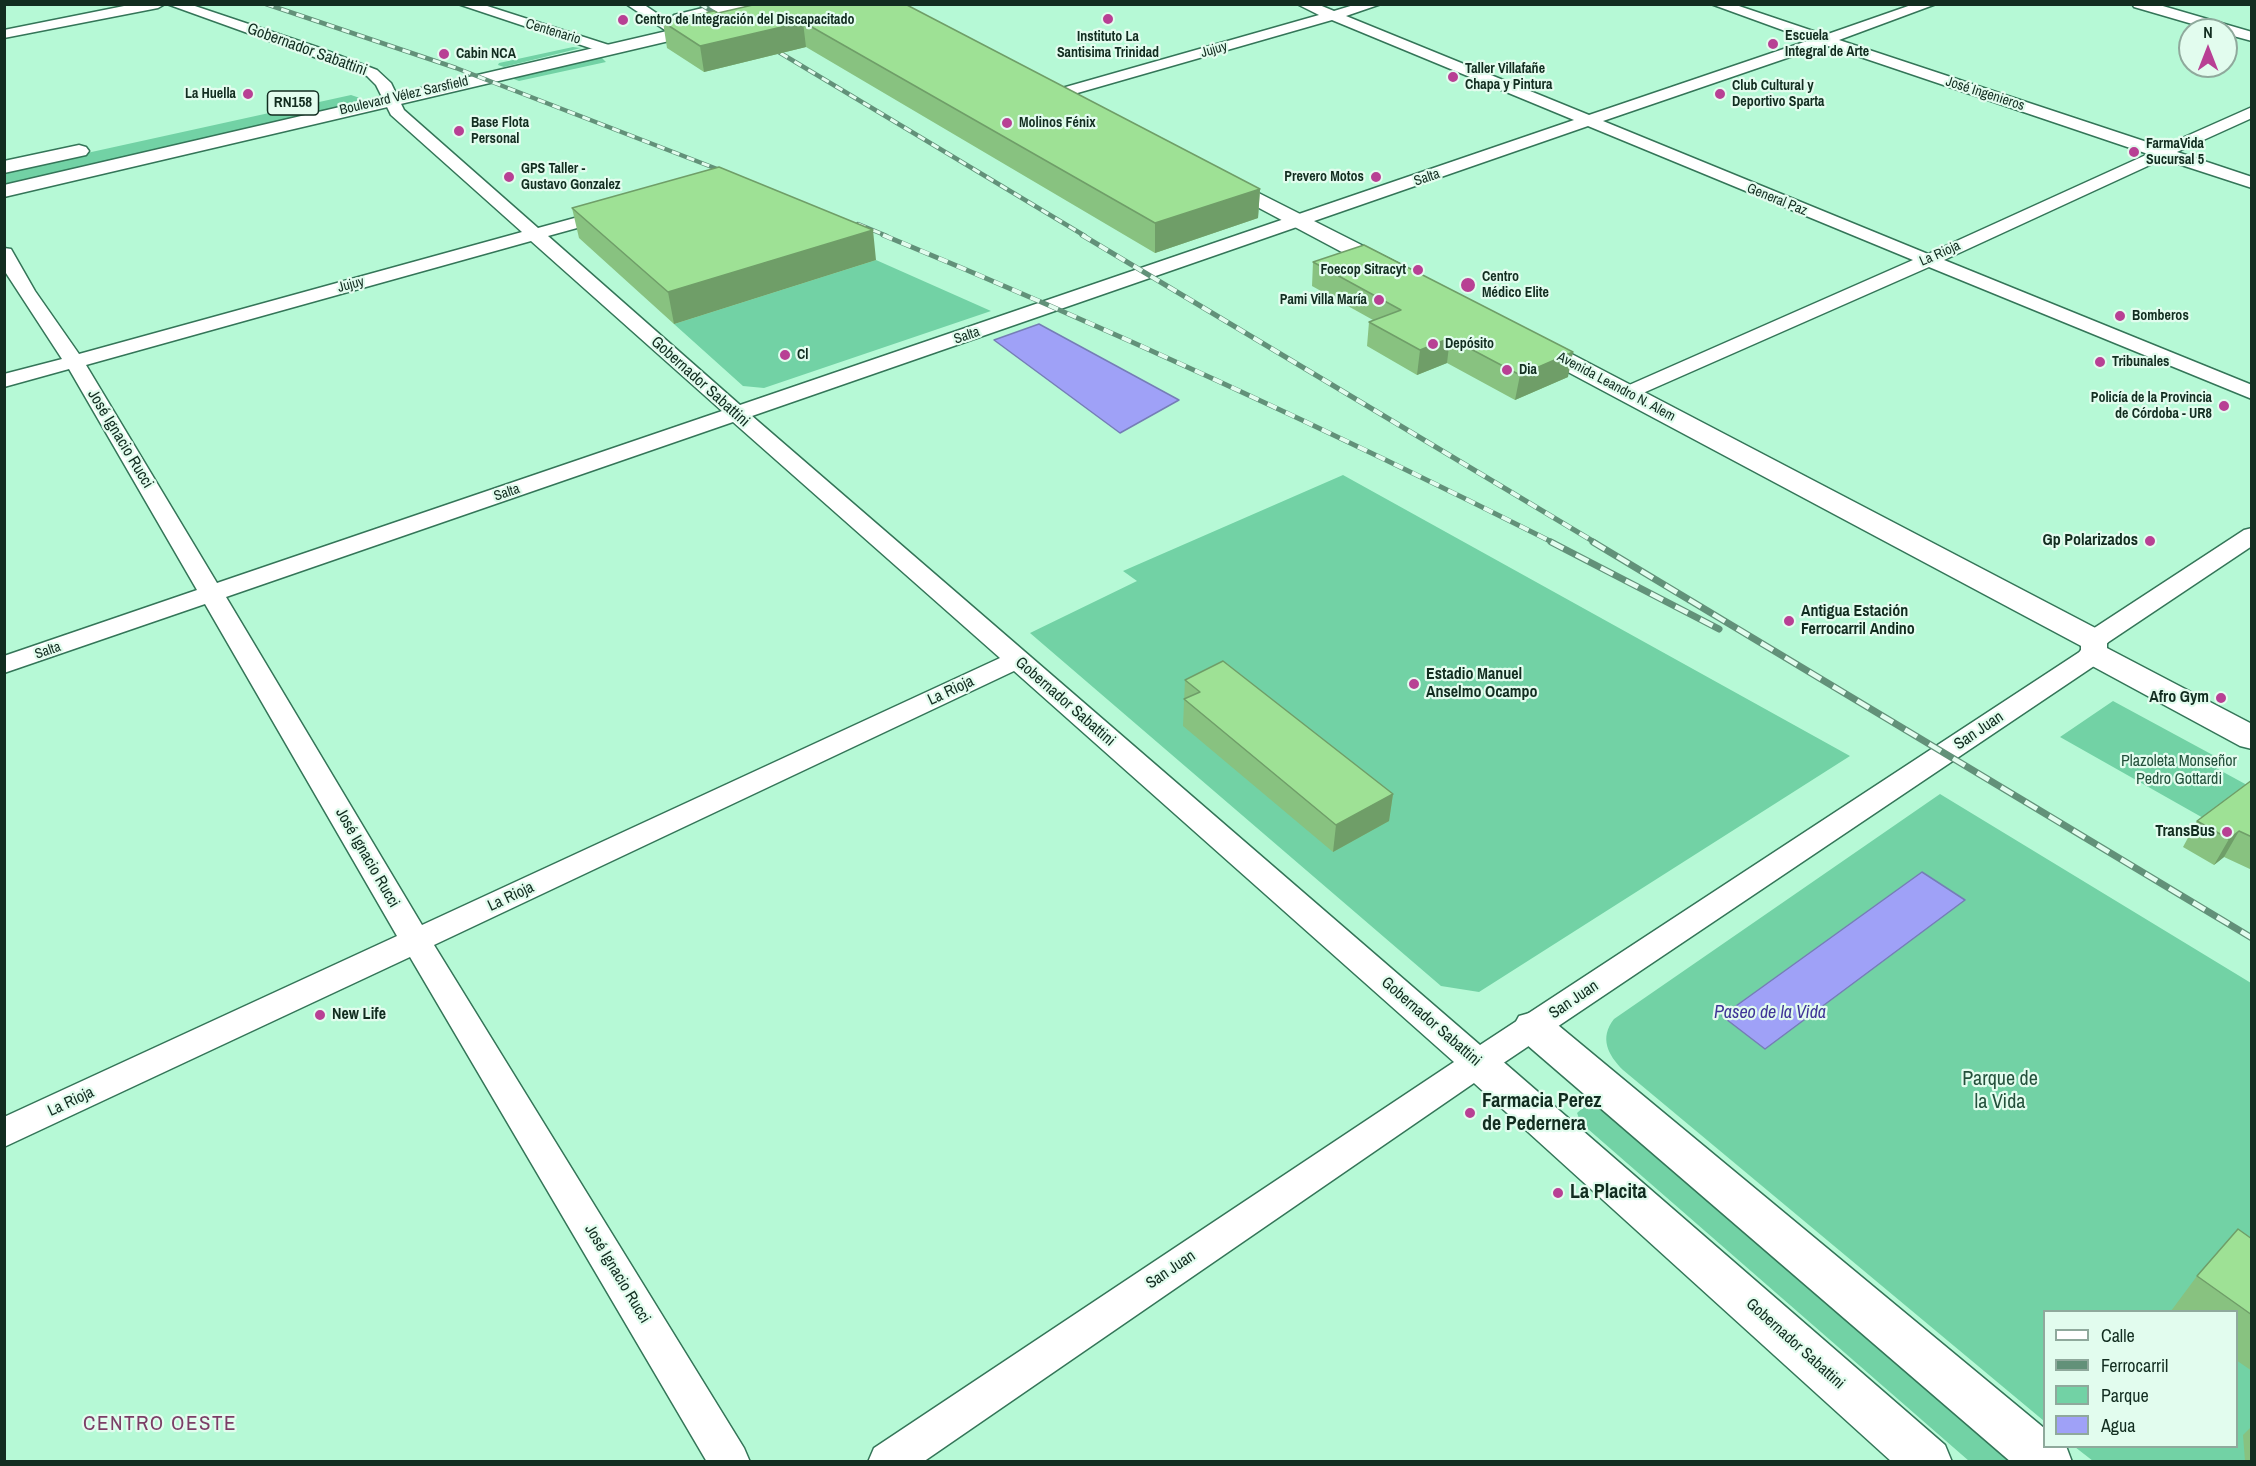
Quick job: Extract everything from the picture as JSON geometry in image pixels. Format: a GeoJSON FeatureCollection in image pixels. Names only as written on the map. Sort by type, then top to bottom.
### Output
{"type":"FeatureCollection","features":[{"type":"Feature","properties":{"kind":"main road","name":"Boulevard Vélez Sarsfield"},"geometry":{"type":"LineString","coordinates":[[360,88],[386,92],[607,49],[679,33],[747,11]]}},
{"type":"Feature","properties":{"kind":"main road","name":"Boulevard Vélez Sarsfield"},"geometry":{"type":"LineString","coordinates":[[4,192],[581,40],[662,23],[747,11]]}},
{"type":"Feature","properties":{"kind":"main road"},"geometry":{"type":"LineString","coordinates":[[1034,84],[1085,111]]}},
{"type":"Feature","properties":{"kind":"main road"},"geometry":{"type":"LineString","coordinates":[[4,167],[96,147]]}},
{"type":"Feature","properties":{"kind":"main road"},"geometry":{"type":"LineString","coordinates":[[1198,168],[1406,277]]}},
{"type":"Feature","properties":{"kind":"main road","name":"Avenida Leandro N. Alem"},"geometry":{"type":"LineString","coordinates":[[1512,332],[2094,647],[2252,738]]}},
{"type":"Feature","properties":{"kind":"main road"},"geometry":{"type":"LineString","coordinates":[[1533,1027],[2048,1461]]}},
{"type":"Feature","properties":{"kind":"main road","name":"Gobernador Sabattini"},"geometry":{"type":"LineString","coordinates":[[1478,1063],[1928,1461]]}},
{"type":"Feature","properties":{"kind":"street"},"geometry":{"type":"LineString","coordinates":[[4,34],[158,4]]}},
{"type":"Feature","properties":{"kind":"street","name":"Gobernador Sabattini"},"geometry":{"type":"LineString","coordinates":[[174,4],[312,50],[372,73],[397,112],[737,414],[1478,1063]]}},
{"type":"Feature","properties":{"kind":"street","name":"Centenario"},"geometry":{"type":"LineString","coordinates":[[465,4],[607,49]]}},
{"type":"Feature","properties":{"kind":"street"},"geometry":{"type":"LineString","coordinates":[[633,4],[679,33]]}},
{"type":"Feature","properties":{"kind":"street","name":"General Paz"},"geometry":{"type":"LineString","coordinates":[[1304,4],[1587,123],[2252,393]]}},
{"type":"Feature","properties":{"kind":"street","name":"Jujuy"},"geometry":{"type":"LineString","coordinates":[[1054,95],[1374,4]]}},
{"type":"Feature","properties":{"kind":"street","name":"José Ingenieros"},"geometry":{"type":"LineString","coordinates":[[1718,4],[2252,183]]}},
{"type":"Feature","properties":{"kind":"street","name":"Salta"},"geometry":{"type":"LineString","coordinates":[[4,665],[1929,4]]}},
{"type":"Feature","properties":{"kind":"street"},"geometry":{"type":"LineString","coordinates":[[2139,4],[2252,37]]}},
{"type":"Feature","properties":{"kind":"street","name":"La Rioja"},"geometry":{"type":"LineString","coordinates":[[1627,393],[1927,261],[2252,112]]}},
{"type":"Feature","properties":{"kind":"street","name":"Jujuy"},"geometry":{"type":"LineString","coordinates":[[4,381],[632,207]]}},
{"type":"Feature","properties":{"kind":"street","name":"José Ignacio Rucci"},"geometry":{"type":"LineString","coordinates":[[4,253],[15,293],[74,361],[416,941],[730,1461]]}},
{"type":"Feature","properties":{"kind":"street","name":"San Juan"},"geometry":{"type":"LineString","coordinates":[[888,1461],[2094,647],[2252,535]]}},
{"type":"Feature","properties":{"kind":"street","name":"La Rioja"},"geometry":{"type":"LineString","coordinates":[[4,1133],[1017,660]]}},
{"type":"Feature","properties":{"kind":"green space"},"geometry":{"type":"Polygon","coordinates":[[[573,47],[581,48],[504,67],[498,65],[499,63],[573,47]]]}},
{"type":"Feature","properties":{"kind":"green space"},"geometry":{"type":"Polygon","coordinates":[[[594,56],[601,57],[606,62],[519,81],[506,76],[594,56]]]}},
{"type":"Feature","properties":{"kind":"green space"},"geometry":{"type":"Polygon","coordinates":[[[351,95],[360,98],[358,103],[5,185],[5,171],[351,95]]]}},
{"type":"Feature","properties":{"kind":"green space","name":"Cl"},"geometry":{"type":"Polygon","coordinates":[[[876,260],[991,311],[764,388],[743,386],[674,324],[876,260]]]}},
{"type":"Feature","properties":{"kind":"green space"},"geometry":{"type":"Polygon","coordinates":[[[1343,475],[1850,756],[1479,992],[1441,986],[1030,633],[1137,581],[1123,571],[1343,475]]]}},
{"type":"Feature","properties":{"kind":"green space","name":"Plazoleta Monseñor Pedro Gottardi"},"geometry":{"type":"Polygon","coordinates":[[[2113,701],[2222,760],[2214,767],[2247,785],[2205,819],[2060,737],[2113,701]]]}},
{"type":"Feature","properties":{"kind":"green space","name":"Parque de la Vida"},"geometry":{"type":"Polygon","coordinates":[[[1940,794],[2251,983],[2251,1461],[2093,1461],[2076,1448],[2238,1448],[2238,1310],[2043,1310],[2043,1420],[1623,1070],[1607,1046],[1607,1033],[1614,1019],[1940,794]]]}},
{"type":"Feature","properties":{"kind":"green space"},"geometry":{"type":"Polygon","coordinates":[[[1585,1106],[1601,1108],[2014,1461],[1969,1461],[1581,1123],[1577,1113],[1585,1106]]]}},
{"type":"Feature","properties":{"kind":"water"},"geometry":{"type":"Polygon","coordinates":[[[1039,324],[1179,400],[1120,433],[994,340],[1039,324]]]}},
{"type":"Feature","properties":{"kind":"water","name":"Paseo de la Vida"},"geometry":{"type":"Polygon","coordinates":[[[1922,872],[1965,900],[1765,1049],[1722,1016],[1922,872]]]}},
{"type":"Feature","properties":{"kind":"building"},"geometry":{"type":"Polygon","coordinates":[[[757,4],[905,4],[1260,189],[1155,223],[803,22],[700,46],[663,22],[757,4]]]}},
{"type":"Feature","properties":{"kind":"building"},"geometry":{"type":"Polygon","coordinates":[[[719,167],[873,230],[668,292],[572,208],[719,167]]]}},
{"type":"Feature","properties":{"kind":"building"},"geometry":{"type":"Polygon","coordinates":[[[1364,245],[1573,352],[1520,375],[1450,338],[1420,350],[1369,322],[1401,310],[1313,262],[1364,245]]]}},
{"type":"Feature","properties":{"kind":"building"},"geometry":{"type":"Polygon","coordinates":[[[1223,661],[1393,794],[1336,825],[1184,699],[1200,692],[1185,680],[1223,661]]]}},
{"type":"Feature","properties":{"kind":"building"},"geometry":{"type":"Polygon","coordinates":[[[2252,780],[2252,837],[2239,831],[2229,839],[2197,821],[2252,780]]]}},
{"type":"Feature","properties":{"kind":"building"},"geometry":{"type":"Polygon","coordinates":[[[2238,1229],[2252,1239],[2252,1315],[2197,1276],[2238,1229]]]}},
{"type":"Feature","properties":{"kind":"railway"},"geometry":{"type":"LineString","coordinates":[[266,4],[456,68],[730,174]]}},
{"type":"Feature","properties":{"kind":"railway"},"geometry":{"type":"LineString","coordinates":[[700,4],[726,20]]}},
{"type":"Feature","properties":{"kind":"railway"},"geometry":{"type":"LineString","coordinates":[[767,45],[1085,236]]}},
{"type":"Feature","properties":{"kind":"railway"},"geometry":{"type":"LineString","coordinates":[[858,224],[887,236]]}},
{"type":"Feature","properties":{"kind":"railway"},"geometry":{"type":"LineString","coordinates":[[883,235],[1053,307],[1222,383],[1388,461],[1554,543]]}},
{"type":"Feature","properties":{"kind":"railway"},"geometry":{"type":"LineString","coordinates":[[1082,235],[1596,543]]}},
{"type":"Feature","properties":{"kind":"railway"},"geometry":{"type":"LineString","coordinates":[[1551,542],[1719,629]]}},
{"type":"Feature","properties":{"kind":"railway"},"geometry":{"type":"LineString","coordinates":[[1593,542],[2252,938]]}},
{"type":"Feature","properties":{"kind":"place","name":"Instituto La Santisima Trinidad"},"geometry":{"type":"Point","coordinates":[1108,19]}},
{"type":"Feature","properties":{"kind":"place","name":"Centro de Integración del Discapacitado"},"geometry":{"type":"Point","coordinates":[623,20]}},
{"type":"Feature","properties":{"kind":"place","name":"Escuela Integral de Arte"},"geometry":{"type":"Point","coordinates":[1773,44]}},
{"type":"Feature","properties":{"kind":"place","name":"Cabin NCA"},"geometry":{"type":"Point","coordinates":[444,54]}},
{"type":"Feature","properties":{"kind":"place","name":"Taller Villafañe Chapa y Pintura"},"geometry":{"type":"Point","coordinates":[1453,77]}},
{"type":"Feature","properties":{"kind":"place","name":"La Huella"},"geometry":{"type":"Point","coordinates":[248,94]}},
{"type":"Feature","properties":{"kind":"place","name":"Club Cultural y Deportivo Sparta"},"geometry":{"type":"Point","coordinates":[1720,94]}},
{"type":"Feature","properties":{"kind":"place","name":"Molinos Fénix"},"geometry":{"type":"Point","coordinates":[1007,123]}},
{"type":"Feature","properties":{"kind":"place","name":"Base Flota Personal"},"geometry":{"type":"Point","coordinates":[459,131]}},
{"type":"Feature","properties":{"kind":"place","name":"FarmaVida Sucursal 5"},"geometry":{"type":"Point","coordinates":[2134,152]}},
{"type":"Feature","properties":{"kind":"place","name":"GPS Taller - Gustavo Gonzalez"},"geometry":{"type":"Point","coordinates":[509,177]}},
{"type":"Feature","properties":{"kind":"place","name":"Prevero Motos"},"geometry":{"type":"Point","coordinates":[1376,177]}},
{"type":"Feature","properties":{"kind":"place","name":"Foecop Sitracyt"},"geometry":{"type":"Point","coordinates":[1418,270]}},
{"type":"Feature","properties":{"kind":"place","name":"Centro Médico Elite"},"geometry":{"type":"Point","coordinates":[1468,285]}},
{"type":"Feature","properties":{"kind":"place","name":"Pami Villa María"},"geometry":{"type":"Point","coordinates":[1379,300]}},
{"type":"Feature","properties":{"kind":"place","name":"Bomberos"},"geometry":{"type":"Point","coordinates":[2120,316]}},
{"type":"Feature","properties":{"kind":"place","name":"Depósito"},"geometry":{"type":"Point","coordinates":[1433,344]}},
{"type":"Feature","properties":{"kind":"place","name":"Cl"},"geometry":{"type":"Point","coordinates":[785,355]}},
{"type":"Feature","properties":{"kind":"place","name":"Tribunales"},"geometry":{"type":"Point","coordinates":[2100,362]}},
{"type":"Feature","properties":{"kind":"place","name":"Dia"},"geometry":{"type":"Point","coordinates":[1507,370]}},
{"type":"Feature","properties":{"kind":"place","name":"Policía de la Provincia de Córdoba - UR8"},"geometry":{"type":"Point","coordinates":[2224,406]}},
{"type":"Feature","properties":{"kind":"place","name":"Gp Polarizados"},"geometry":{"type":"Point","coordinates":[2150,541]}},
{"type":"Feature","properties":{"kind":"place","name":"Antigua Estación Ferrocarril Andino"},"geometry":{"type":"Point","coordinates":[1789,621]}},
{"type":"Feature","properties":{"kind":"place","name":"Estadio Manuel Anselmo Ocampo"},"geometry":{"type":"Point","coordinates":[1414,684]}},
{"type":"Feature","properties":{"kind":"place","name":"Afro Gym"},"geometry":{"type":"Point","coordinates":[2221,698]}},
{"type":"Feature","properties":{"kind":"place","name":"TransBus"},"geometry":{"type":"Point","coordinates":[2227,832]}},
{"type":"Feature","properties":{"kind":"place","name":"New Life"},"geometry":{"type":"Point","coordinates":[320,1015]}},
{"type":"Feature","properties":{"kind":"place","name":"Farmacia Perez de Pedernera"},"geometry":{"type":"Point","coordinates":[1470,1113]}},
{"type":"Feature","properties":{"kind":"place","name":"La Placita"},"geometry":{"type":"Point","coordinates":[1558,1193]}},
{"type":"Feature","properties":{"kind":"district","name":"CENTRO OESTE"},"geometry":{"type":"Point","coordinates":[160,1424]}}]}
